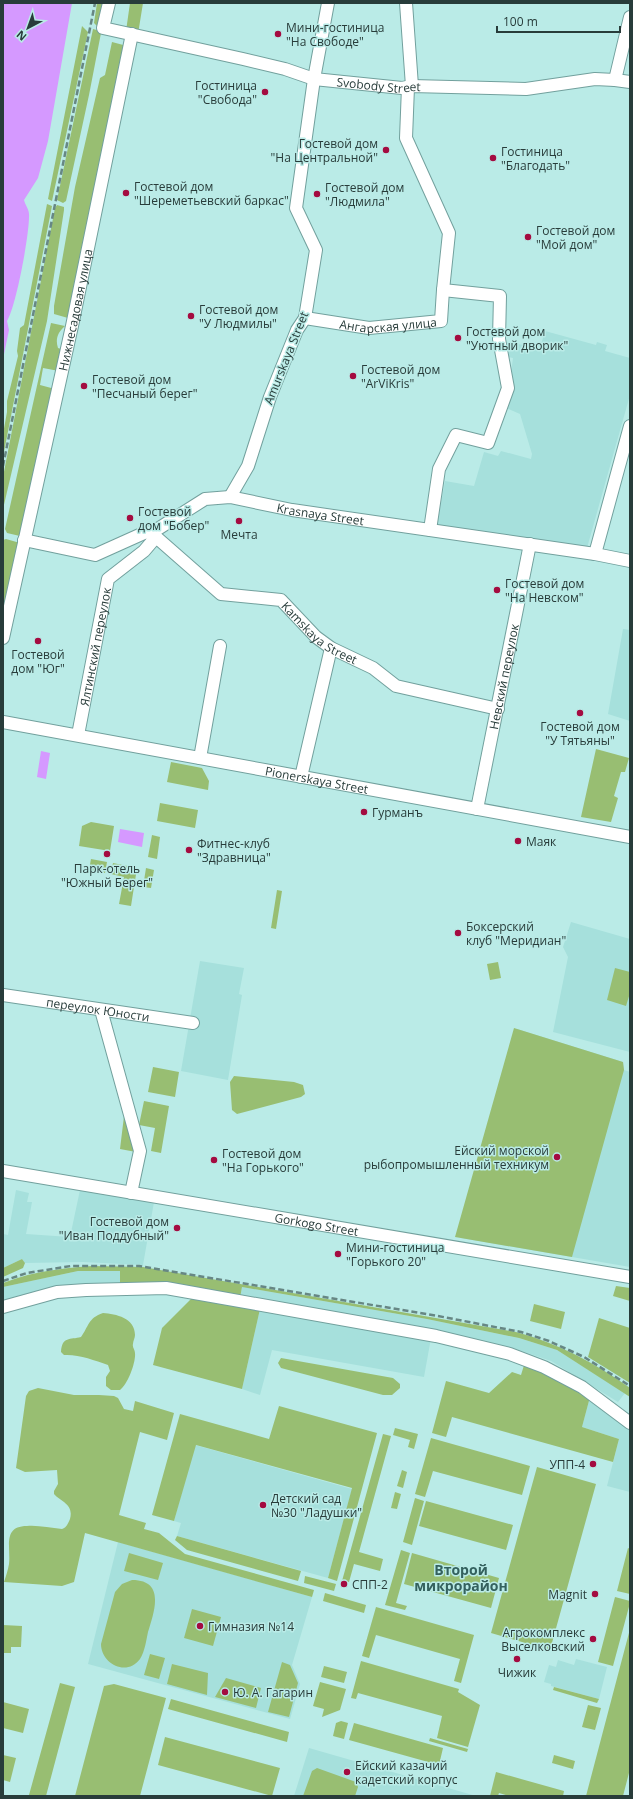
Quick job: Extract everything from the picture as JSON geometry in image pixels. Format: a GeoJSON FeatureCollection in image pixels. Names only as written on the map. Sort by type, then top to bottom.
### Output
{"type":"FeatureCollection","features":[{"type":"Feature","properties":{"kind":"street"},"geometry":{"type":"LineString","coordinates":[[109,3],[103,28],[132,34]]}},
{"type":"Feature","properties":{"kind":"street","name":"Amurskaya Street"},"geometry":{"type":"LineString","coordinates":[[230,497],[248,466],[270,397],[297,330],[305,318],[316,250],[296,208],[314,79],[328,3]]}},
{"type":"Feature","properties":{"kind":"street"},"geometry":{"type":"LineString","coordinates":[[406,3],[410,87],[406,138],[449,233],[443,290],[500,296],[499,339],[508,388],[488,442],[456,435],[439,469],[430,530]]}},
{"type":"Feature","properties":{"kind":"street"},"geometry":{"type":"LineString","coordinates":[[614,80],[630,18]]}},
{"type":"Feature","properties":{"kind":"street","name":"Svobody Street"},"geometry":{"type":"LineString","coordinates":[[132,34],[284,69],[314,79],[402,88],[526,89],[595,79],[630,82]]}},
{"type":"Feature","properties":{"kind":"street","name":"Нижнесадовая улица"},"geometry":{"type":"LineString","coordinates":[[3,638],[72,326],[132,34]]}},
{"type":"Feature","properties":{"kind":"street","name":"Ангарская улица"},"geometry":{"type":"LineString","coordinates":[[305,318],[369,328],[441,322],[443,290]]}},
{"type":"Feature","properties":{"kind":"street"},"geometry":{"type":"LineString","coordinates":[[595,554],[630,426]]}},
{"type":"Feature","properties":{"kind":"street","name":"Krasnaya Street"},"geometry":{"type":"LineString","coordinates":[[24,540],[95,555],[144,533],[154,535],[205,499],[230,497],[292,510],[530,544],[630,561]]}},
{"type":"Feature","properties":{"kind":"street","name":"Kamskaya Street"},"geometry":{"type":"LineString","coordinates":[[154,535],[221,594],[281,600],[316,637],[331,648],[373,668],[396,686],[498,709]]}},
{"type":"Feature","properties":{"kind":"street","name":"Ялтинский переулок"},"geometry":{"type":"LineString","coordinates":[[78,735],[108,579],[144,551],[154,535]]}},
{"type":"Feature","properties":{"kind":"street","name":"Невский переулок"},"geometry":{"type":"LineString","coordinates":[[477,809],[530,544]]}},
{"type":"Feature","properties":{"kind":"street"},"geometry":{"type":"LineString","coordinates":[[200,758],[220,646]]}},
{"type":"Feature","properties":{"kind":"street"},"geometry":{"type":"LineString","coordinates":[[301,777],[331,648]]}},
{"type":"Feature","properties":{"kind":"street","name":"Pionerskaya Street"},"geometry":{"type":"LineString","coordinates":[[3,722],[630,837]]}},
{"type":"Feature","properties":{"kind":"street","name":"переулок Юности"},"geometry":{"type":"LineString","coordinates":[[3,995],[193,1023]]}},
{"type":"Feature","properties":{"kind":"street"},"geometry":{"type":"LineString","coordinates":[[101,1010],[140,1151],[131,1193]]}},
{"type":"Feature","properties":{"kind":"street","name":"Gorkogo Street"},"geometry":{"type":"LineString","coordinates":[[3,1171],[630,1277]]}},
{"type":"Feature","properties":{"kind":"street"},"geometry":{"type":"LineString","coordinates":[[3,1306],[57,1292],[166,1288],[436,1336],[510,1354],[544,1367],[582,1388],[630,1423]]}},
{"type":"Feature","properties":{"kind":"shaded area"},"geometry":{"type":"Polygon","coordinates":[[[3,3],[72,3],[48,141],[38,178],[24,200],[29,214],[29,223],[22,269],[11,313],[7,321],[9,330],[3,359],[3,3]]]}},
{"type":"Feature","properties":{"kind":"shaded area"},"geometry":{"type":"Polygon","coordinates":[[[545,331],[596,345],[597,342],[607,345],[605,351],[630,358],[630,395],[587,548],[437,525],[445,481],[474,486],[484,452],[498,456],[501,451],[531,459],[532,454],[520,414],[506,408],[513,358],[508,357],[509,348],[506,348],[507,342],[540,348],[545,331]]]}},
{"type":"Feature","properties":{"kind":"shaded area"},"geometry":{"type":"Polygon","coordinates":[[[623,629],[630,630],[630,721],[608,714],[623,629]]]}},
{"type":"Feature","properties":{"kind":"shaded area"},"geometry":{"type":"Polygon","coordinates":[[[41,751],[50,753],[46,779],[37,777],[41,751]]]}},
{"type":"Feature","properties":{"kind":"shaded area"},"geometry":{"type":"Polygon","coordinates":[[[120,829],[144,833],[142,847],[118,842],[120,829]]]}},
{"type":"Feature","properties":{"kind":"shaded area"},"geometry":{"type":"Polygon","coordinates":[[[571,922],[630,939],[630,1052],[553,1032],[568,957],[563,947],[571,922]]]}},
{"type":"Feature","properties":{"kind":"shaded area"},"geometry":{"type":"Polygon","coordinates":[[[200,961],[244,968],[239,994],[242,995],[228,1080],[181,1071],[200,961]]]}},
{"type":"Feature","properties":{"kind":"shaded area","name":"Ейский морской рыбопромышленный техникум"},"geometry":{"type":"Polygon","coordinates":[[[517,1029],[623,1062],[624,1070],[630,1072],[630,1267],[461,1238],[517,1029]]]}},
{"type":"Feature","properties":{"kind":"shaded area"},"geometry":{"type":"Polygon","coordinates":[[[16,1190],[29,1193],[27,1202],[32,1202],[26,1234],[70,1237],[80,1190],[154,1202],[143,1265],[83,1262],[25,1263],[22,1259],[3,1268],[3,1234],[8,1235],[16,1190]]]}},
{"type":"Feature","properties":{"kind":"shaded area"},"geometry":{"type":"Polygon","coordinates":[[[78,1271],[120,1271],[120,1293],[54,1298],[3,1311],[3,1287],[78,1271]]]}},
{"type":"Feature","properties":{"kind":"shaded area"},"geometry":{"type":"Polygon","coordinates":[[[242,1287],[427,1319],[519,1338],[557,1350],[625,1393],[618,1402],[551,1361],[516,1349],[441,1333],[240,1298],[242,1287]]]}},
{"type":"Feature","properties":{"kind":"shaded area"},"geometry":{"type":"Polygon","coordinates":[[[260,1309],[431,1338],[424,1377],[272,1350],[260,1395],[242,1389],[260,1309]]]}},
{"type":"Feature","properties":{"kind":"shaded area"},"geometry":{"type":"Polygon","coordinates":[[[590,1397],[630,1429],[630,1492],[607,1486],[619,1439],[582,1427],[590,1397]]]}},
{"type":"Feature","properties":{"kind":"shaded area","name":"Детский сад №30 \"Ладушки\""},"geometry":{"type":"Polygon","coordinates":[[[195,1445],[352,1489],[328,1578],[177,1536],[181,1523],[174,1521],[195,1445]]]}},
{"type":"Feature","properties":{"kind":"shaded area","name":"Гимназия №14"},"geometry":{"type":"Polygon","coordinates":[[[118,1542],[312,1597],[292,1665],[300,1684],[290,1719],[88,1664],[118,1542]]]}},
{"type":"Feature","properties":{"kind":"shaded area"},"geometry":{"type":"Polygon","coordinates":[[[576,1659],[607,1667],[599,1699],[551,1686],[551,1684],[544,1682],[549,1665],[556,1667],[558,1660],[574,1665],[576,1659]]]}},
{"type":"Feature","properties":{"kind":"shaded area","name":"Ейский казачий кадетский корпус"},"geometry":{"type":"Polygon","coordinates":[[[309,1748],[476,1796],[294,1796],[309,1748]]]}},
{"type":"Feature","properties":{"kind":"green space"},"geometry":{"type":"Polygon","coordinates":[[[97,3],[106,3],[101,26],[97,26],[94,23],[97,3]]]}},
{"type":"Feature","properties":{"kind":"green space"},"geometry":{"type":"Polygon","coordinates":[[[130,3],[143,3],[138,34],[126,31],[130,3]]]}},
{"type":"Feature","properties":{"kind":"green space"},"geometry":{"type":"Polygon","coordinates":[[[82,26],[88,32],[52,201],[48,199],[82,26]]]}},
{"type":"Feature","properties":{"kind":"green space"},"geometry":{"type":"Polygon","coordinates":[[[93,29],[100,31],[101,33],[66,201],[63,203],[57,200],[93,29]]]}},
{"type":"Feature","properties":{"kind":"green space"},"geometry":{"type":"Polygon","coordinates":[[[112,42],[127,46],[68,318],[54,314],[54,306],[75,187],[100,78],[105,75],[112,42]]]}},
{"type":"Feature","properties":{"kind":"green space"},"geometry":{"type":"Polygon","coordinates":[[[47,204],[52,206],[3,457],[3,434],[7,412],[7,401],[18,356],[17,351],[20,328],[24,325],[47,204]]]}},
{"type":"Feature","properties":{"kind":"green space"},"geometry":{"type":"Polygon","coordinates":[[[57,205],[64,207],[64,210],[47,321],[3,509],[3,477],[55,208],[57,205]]]}},
{"type":"Feature","properties":{"kind":"green space"},"geometry":{"type":"Polygon","coordinates":[[[51,323],[65,326],[59,333],[57,339],[58,348],[64,350],[59,371],[43,368],[40,385],[55,389],[20,536],[7,533],[5,529],[51,323]]]}},
{"type":"Feature","properties":{"kind":"green space"},"geometry":{"type":"Polygon","coordinates":[[[6,539],[20,543],[3,623],[3,540],[6,539]]]}},
{"type":"Feature","properties":{"kind":"green space"},"geometry":{"type":"Polygon","coordinates":[[[596,749],[629,758],[625,772],[621,772],[614,796],[618,798],[611,822],[581,817],[596,749]]]}},
{"type":"Feature","properties":{"kind":"green space"},"geometry":{"type":"Polygon","coordinates":[[[171,762],[202,768],[209,781],[208,790],[167,782],[171,762]]]}},
{"type":"Feature","properties":{"kind":"green space"},"geometry":{"type":"Polygon","coordinates":[[[160,803],[198,810],[195,828],[157,821],[160,803]]]}},
{"type":"Feature","properties":{"kind":"green space"},"geometry":{"type":"Polygon","coordinates":[[[91,822],[114,826],[110,851],[79,846],[82,826],[91,822]]]}},
{"type":"Feature","properties":{"kind":"green space"},"geometry":{"type":"Polygon","coordinates":[[[152,835],[160,837],[157,859],[148,857],[152,835]]]}},
{"type":"Feature","properties":{"kind":"green space"},"geometry":{"type":"Polygon","coordinates":[[[91,859],[107,862],[105,873],[89,870],[91,859]]]}},
{"type":"Feature","properties":{"kind":"green space"},"geometry":{"type":"Polygon","coordinates":[[[113,863],[137,868],[131,906],[119,904],[124,877],[111,874],[113,863]]]}},
{"type":"Feature","properties":{"kind":"green space"},"geometry":{"type":"Polygon","coordinates":[[[146,868],[154,870],[151,888],[143,887],[146,868]]]}},
{"type":"Feature","properties":{"kind":"green space"},"geometry":{"type":"Polygon","coordinates":[[[277,890],[282,891],[276,929],[271,928],[277,890]]]}},
{"type":"Feature","properties":{"kind":"green space"},"geometry":{"type":"Polygon","coordinates":[[[498,962],[501,978],[490,980],[487,964],[498,962]]]}},
{"type":"Feature","properties":{"kind":"green space"},"geometry":{"type":"Polygon","coordinates":[[[615,968],[630,972],[630,993],[626,1006],[607,1000],[615,968]]]}},
{"type":"Feature","properties":{"kind":"green space","name":"Ейский морской рыбопромышленный техникум"},"geometry":{"type":"Polygon","coordinates":[[[514,1028],[623,1062],[624,1070],[572,1257],[455,1237],[514,1028]]]}},
{"type":"Feature","properties":{"kind":"green space"},"geometry":{"type":"Polygon","coordinates":[[[153,1067],[179,1072],[175,1097],[148,1092],[153,1067]]]}},
{"type":"Feature","properties":{"kind":"green space"},"geometry":{"type":"Polygon","coordinates":[[[234,1076],[294,1082],[303,1085],[305,1094],[301,1097],[237,1114],[232,1110],[230,1082],[234,1076]]]}},
{"type":"Feature","properties":{"kind":"green space"},"geometry":{"type":"Polygon","coordinates":[[[144,1101],[169,1106],[161,1153],[151,1151],[155,1128],[139,1125],[144,1101]]]}},
{"type":"Feature","properties":{"kind":"green space"},"geometry":{"type":"Polygon","coordinates":[[[125,1108],[136,1152],[120,1149],[125,1108]]]}},
{"type":"Feature","properties":{"kind":"green space"},"geometry":{"type":"Polygon","coordinates":[[[22,1259],[25,1263],[23,1268],[3,1277],[3,1268],[22,1259]]]}},
{"type":"Feature","properties":{"kind":"green space"},"geometry":{"type":"Polygon","coordinates":[[[92,1266],[143,1267],[516,1332],[547,1342],[590,1362],[630,1388],[630,1397],[557,1350],[519,1338],[427,1319],[242,1287],[240,1298],[120,1287],[120,1271],[78,1271],[3,1287],[3,1283],[35,1273],[92,1266]]]}},
{"type":"Feature","properties":{"kind":"green space"},"geometry":{"type":"Polygon","coordinates":[[[616,1286],[630,1288],[630,1301],[613,1296],[616,1286]]]}},
{"type":"Feature","properties":{"kind":"green space"},"geometry":{"type":"Polygon","coordinates":[[[193,1297],[260,1309],[242,1389],[153,1365],[162,1328],[193,1297]]]}},
{"type":"Feature","properties":{"kind":"green space"},"geometry":{"type":"Polygon","coordinates":[[[534,1304],[565,1312],[561,1329],[530,1321],[534,1304]]]}},
{"type":"Feature","properties":{"kind":"green space"},"geometry":{"type":"Polygon","coordinates":[[[103,1313],[113,1314],[124,1318],[132,1325],[134,1329],[134,1362],[129,1378],[120,1390],[111,1390],[106,1386],[106,1377],[110,1371],[108,1365],[80,1356],[64,1355],[61,1352],[65,1341],[81,1337],[94,1317],[103,1313]]]}},
{"type":"Feature","properties":{"kind":"green space"},"geometry":{"type":"Polygon","coordinates":[[[599,1318],[630,1328],[630,1383],[588,1357],[599,1318]]]}},
{"type":"Feature","properties":{"kind":"green space"},"geometry":{"type":"Polygon","coordinates":[[[281,1358],[393,1378],[400,1384],[400,1388],[392,1395],[383,1395],[281,1368],[278,1363],[281,1358]]]}},
{"type":"Feature","properties":{"kind":"green space"},"geometry":{"type":"Polygon","coordinates":[[[525,1362],[590,1397],[582,1427],[619,1439],[613,1462],[452,1417],[446,1437],[432,1433],[446,1381],[489,1393],[512,1372],[521,1375],[525,1362]]]}},
{"type":"Feature","properties":{"kind":"green space"},"geometry":{"type":"Polygon","coordinates":[[[38,1388],[74,1395],[114,1396],[118,1398],[124,1409],[133,1411],[135,1401],[174,1413],[167,1440],[140,1432],[119,1515],[146,1523],[144,1529],[159,1533],[185,1554],[314,1590],[312,1597],[85,1533],[74,1582],[62,1586],[4,1582],[9,1564],[9,1539],[14,1530],[19,1527],[31,1526],[62,1529],[67,1526],[71,1514],[69,1507],[54,1494],[58,1484],[57,1470],[25,1472],[16,1468],[26,1396],[29,1391],[38,1388]]]}},
{"type":"Feature","properties":{"kind":"green space"},"geometry":{"type":"Polygon","coordinates":[[[279,1406],[377,1433],[337,1581],[328,1578],[352,1488],[196,1445],[174,1521],[152,1515],[180,1414],[269,1439],[279,1406]]]}},
{"type":"Feature","properties":{"kind":"green space"},"geometry":{"type":"Polygon","coordinates":[[[395,1428],[418,1434],[414,1449],[408,1447],[410,1440],[393,1435],[395,1428]]]}},
{"type":"Feature","properties":{"kind":"green space"},"geometry":{"type":"Polygon","coordinates":[[[383,1434],[391,1436],[359,1552],[383,1559],[380,1571],[354,1564],[349,1582],[342,1581],[383,1434]]]}},
{"type":"Feature","properties":{"kind":"green space"},"geometry":{"type":"Polygon","coordinates":[[[431,1438],[530,1466],[522,1495],[433,1471],[425,1497],[415,1494],[431,1438]]]}},
{"type":"Feature","properties":{"kind":"green space"},"geometry":{"type":"Polygon","coordinates":[[[537,1467],[596,1484],[550,1650],[491,1633],[537,1467]]]}},
{"type":"Feature","properties":{"kind":"green space"},"geometry":{"type":"Polygon","coordinates":[[[402,1470],[407,1472],[403,1488],[397,1486],[402,1470]]]}},
{"type":"Feature","properties":{"kind":"green space"},"geometry":{"type":"Polygon","coordinates":[[[395,1492],[401,1494],[397,1509],[391,1508],[395,1492]]]}},
{"type":"Feature","properties":{"kind":"green space"},"geometry":{"type":"Polygon","coordinates":[[[415,1498],[424,1501],[412,1545],[403,1542],[415,1498]]]}},
{"type":"Feature","properties":{"kind":"green space"},"geometry":{"type":"Polygon","coordinates":[[[426,1501],[513,1525],[506,1550],[419,1526],[426,1501]]]}},
{"type":"Feature","properties":{"kind":"green space"},"geometry":{"type":"Polygon","coordinates":[[[177,1536],[301,1571],[298,1581],[187,1550],[175,1540],[177,1536]]]}},
{"type":"Feature","properties":{"kind":"green space"},"geometry":{"type":"Polygon","coordinates":[[[628,1548],[630,1549],[630,1594],[617,1591],[628,1548]]]}},
{"type":"Feature","properties":{"kind":"green space"},"geometry":{"type":"Polygon","coordinates":[[[401,1550],[410,1553],[396,1603],[407,1606],[405,1610],[385,1605],[401,1550]]]}},
{"type":"Feature","properties":{"kind":"green space"},"geometry":{"type":"Polygon","coordinates":[[[129,1553],[163,1563],[158,1580],[124,1571],[129,1553]]]}},
{"type":"Feature","properties":{"kind":"green space"},"geometry":{"type":"Polygon","coordinates":[[[412,1553],[499,1578],[491,1608],[404,1584],[412,1553]]]}},
{"type":"Feature","properties":{"kind":"green space"},"geometry":{"type":"Polygon","coordinates":[[[305,1576],[336,1584],[334,1591],[304,1583],[305,1576]]]}},
{"type":"Feature","properties":{"kind":"green space"},"geometry":{"type":"Polygon","coordinates":[[[132,1580],[143,1581],[150,1585],[154,1591],[155,1607],[142,1656],[135,1664],[128,1667],[122,1667],[116,1666],[105,1657],[101,1644],[115,1592],[122,1584],[132,1580]]]}},
{"type":"Feature","properties":{"kind":"green space"},"geometry":{"type":"Polygon","coordinates":[[[325,1593],[366,1605],[364,1613],[323,1601],[325,1593]]]}},
{"type":"Feature","properties":{"kind":"green space"},"geometry":{"type":"Polygon","coordinates":[[[615,1597],[630,1601],[630,1603],[613,1666],[598,1662],[615,1597]]]}},
{"type":"Feature","properties":{"kind":"green space"},"geometry":{"type":"Polygon","coordinates":[[[376,1607],[474,1635],[461,1683],[454,1681],[460,1659],[376,1635],[369,1658],[362,1656],[376,1607]]]}},
{"type":"Feature","properties":{"kind":"green space"},"geometry":{"type":"Polygon","coordinates":[[[192,1609],[221,1617],[213,1646],[184,1638],[192,1609]]]}},
{"type":"Feature","properties":{"kind":"green space"},"geometry":{"type":"Polygon","coordinates":[[[3,1625],[22,1626],[21,1647],[11,1647],[11,1653],[3,1653],[3,1625]]]}},
{"type":"Feature","properties":{"kind":"green space"},"geometry":{"type":"Polygon","coordinates":[[[630,1629],[630,1769],[623,1796],[586,1796],[630,1629]]]}},
{"type":"Feature","properties":{"kind":"green space"},"geometry":{"type":"Polygon","coordinates":[[[150,1654],[165,1658],[159,1679],[144,1675],[150,1654]]]}},
{"type":"Feature","properties":{"kind":"green space"},"geometry":{"type":"Polygon","coordinates":[[[361,1661],[459,1689],[458,1692],[480,1705],[468,1747],[437,1738],[442,1716],[358,1693],[356,1699],[351,1698],[361,1661]]]}},
{"type":"Feature","properties":{"kind":"green space"},"geometry":{"type":"Polygon","coordinates":[[[282,1662],[290,1665],[298,1683],[289,1717],[268,1712],[282,1662]]]}},
{"type":"Feature","properties":{"kind":"green space"},"geometry":{"type":"Polygon","coordinates":[[[172,1664],[208,1673],[207,1695],[167,1684],[172,1664]]]}},
{"type":"Feature","properties":{"kind":"green space"},"geometry":{"type":"Polygon","coordinates":[[[324,1666],[347,1672],[344,1683],[321,1677],[324,1666]]]}},
{"type":"Feature","properties":{"kind":"green space"},"geometry":{"type":"Polygon","coordinates":[[[226,1678],[261,1688],[256,1708],[215,1697],[226,1678]]]}},
{"type":"Feature","properties":{"kind":"green space"},"geometry":{"type":"Polygon","coordinates":[[[320,1682],[346,1689],[340,1710],[322,1717],[324,1709],[313,1706],[320,1682]]]}},
{"type":"Feature","properties":{"kind":"green space"},"geometry":{"type":"Polygon","coordinates":[[[60,1683],[75,1687],[46,1796],[29,1795],[60,1683]]]}},
{"type":"Feature","properties":{"kind":"green space"},"geometry":{"type":"Polygon","coordinates":[[[114,1684],[166,1698],[140,1796],[75,1796],[104,1686],[114,1684]]]}},
{"type":"Feature","properties":{"kind":"green space"},"geometry":{"type":"Polygon","coordinates":[[[554,1687],[599,1699],[597,1703],[553,1690],[554,1687]]]}},
{"type":"Feature","properties":{"kind":"green space"},"geometry":{"type":"Polygon","coordinates":[[[171,1699],[289,1732],[287,1742],[168,1709],[171,1699]]]}},
{"type":"Feature","properties":{"kind":"green space"},"geometry":{"type":"Polygon","coordinates":[[[3,1702],[29,1709],[23,1733],[3,1728],[3,1702]]]}},
{"type":"Feature","properties":{"kind":"green space"},"geometry":{"type":"Polygon","coordinates":[[[588,1705],[601,1708],[595,1730],[582,1727],[588,1705]]]}},
{"type":"Feature","properties":{"kind":"green space"},"geometry":{"type":"Polygon","coordinates":[[[341,1721],[348,1723],[344,1739],[333,1736],[336,1723],[341,1721]]]}},
{"type":"Feature","properties":{"kind":"green space"},"geometry":{"type":"Polygon","coordinates":[[[354,1723],[443,1748],[439,1765],[349,1740],[354,1723]]]}},
{"type":"Feature","properties":{"kind":"green space"},"geometry":{"type":"Polygon","coordinates":[[[165,1737],[280,1768],[272,1796],[158,1765],[165,1737]]]}},
{"type":"Feature","properties":{"kind":"green space"},"geometry":{"type":"Polygon","coordinates":[[[430,1738],[468,1749],[467,1752],[429,1741],[430,1738]]]}},
{"type":"Feature","properties":{"kind":"green space"},"geometry":{"type":"Polygon","coordinates":[[[3,1755],[16,1758],[10,1782],[3,1780],[3,1755]]]}},
{"type":"Feature","properties":{"kind":"green space"},"geometry":{"type":"Polygon","coordinates":[[[554,1755],[575,1761],[573,1769],[552,1763],[554,1755]]]}},
{"type":"Feature","properties":{"kind":"green space"},"geometry":{"type":"Polygon","coordinates":[[[317,1768],[356,1782],[358,1787],[355,1796],[303,1796],[312,1771],[317,1768]]]}},
{"type":"Feature","properties":{"kind":"green space"},"geometry":{"type":"Polygon","coordinates":[[[496,1772],[564,1791],[563,1796],[509,1796],[499,1793],[498,1796],[490,1796],[496,1772]]]}},
{"type":"Feature","properties":{"kind":"railway"},"geometry":{"type":"LineString","coordinates":[[3,466],[95,3]]}},
{"type":"Feature","properties":{"kind":"railway"},"geometry":{"type":"LineString","coordinates":[[3,1281],[27,1273],[71,1266],[139,1266],[438,1316],[521,1332],[549,1341],[584,1357],[630,1386]]}},
{"type":"Feature","properties":{"kind":"place","name":"Мини-гостиница \"На Свободе\""},"geometry":{"type":"Point","coordinates":[278,34]}},
{"type":"Feature","properties":{"kind":"place","name":"Гостиница \"Свобода\""},"geometry":{"type":"Point","coordinates":[265,92]}},
{"type":"Feature","properties":{"kind":"place","name":"Гостевой дом \"На Центральной\""},"geometry":{"type":"Point","coordinates":[386,150]}},
{"type":"Feature","properties":{"kind":"place","name":"Гостиница \"Благодать\""},"geometry":{"type":"Point","coordinates":[493,158]}},
{"type":"Feature","properties":{"kind":"place","name":"Гостевой дом \"Шереметьевский баркас\""},"geometry":{"type":"Point","coordinates":[126,193]}},
{"type":"Feature","properties":{"kind":"place","name":"Гостевой дом \"Людмила\""},"geometry":{"type":"Point","coordinates":[317,194]}},
{"type":"Feature","properties":{"kind":"place","name":"Гостевой дом \"Мой дом\""},"geometry":{"type":"Point","coordinates":[528,237]}},
{"type":"Feature","properties":{"kind":"place","name":"Гостевой дом \"У Людмилы\""},"geometry":{"type":"Point","coordinates":[191,316]}},
{"type":"Feature","properties":{"kind":"place","name":"Гостевой дом \"Уютный дворик\""},"geometry":{"type":"Point","coordinates":[458,338]}},
{"type":"Feature","properties":{"kind":"place","name":"Гостевой дом \"ArViKris\""},"geometry":{"type":"Point","coordinates":[353,376]}},
{"type":"Feature","properties":{"kind":"place","name":"Гостевой дом \"Песчаный берег\""},"geometry":{"type":"Point","coordinates":[84,386]}},
{"type":"Feature","properties":{"kind":"place","name":"Гостевой дом \"Бобер\""},"geometry":{"type":"Point","coordinates":[130,518]}},
{"type":"Feature","properties":{"kind":"place","name":"Мечта"},"geometry":{"type":"Point","coordinates":[239,521]}},
{"type":"Feature","properties":{"kind":"place","name":"Гостевой дом \"На Невском\""},"geometry":{"type":"Point","coordinates":[497,590]}},
{"type":"Feature","properties":{"kind":"place","name":"Гостевой дом \"Юг\""},"geometry":{"type":"Point","coordinates":[38,641]}},
{"type":"Feature","properties":{"kind":"place","name":"Гостевой дом \"У Тятьяны\""},"geometry":{"type":"Point","coordinates":[580,713]}},
{"type":"Feature","properties":{"kind":"place","name":"Гурманъ"},"geometry":{"type":"Point","coordinates":[364,812]}},
{"type":"Feature","properties":{"kind":"place","name":"Маяк"},"geometry":{"type":"Point","coordinates":[518,841]}},
{"type":"Feature","properties":{"kind":"place","name":"Фитнес-клуб \"Здравница\""},"geometry":{"type":"Point","coordinates":[189,850]}},
{"type":"Feature","properties":{"kind":"place","name":"Парк-отель \"Южный Берег\""},"geometry":{"type":"Point","coordinates":[107,854]}},
{"type":"Feature","properties":{"kind":"place","name":"Боксерский клуб \"Меридиан\""},"geometry":{"type":"Point","coordinates":[458,933]}},
{"type":"Feature","properties":{"kind":"place","name":"Ейский морской рыбопромышленный техникум"},"geometry":{"type":"Point","coordinates":[557,1157]}},
{"type":"Feature","properties":{"kind":"place","name":"Гостевой дом \"На Горького\""},"geometry":{"type":"Point","coordinates":[214,1160]}},
{"type":"Feature","properties":{"kind":"place","name":"Гостевой дом \"Иван Поддубный\""},"geometry":{"type":"Point","coordinates":[177,1228]}},
{"type":"Feature","properties":{"kind":"place","name":"Мини-гостиница \"Горького 20\""},"geometry":{"type":"Point","coordinates":[338,1254]}},
{"type":"Feature","properties":{"kind":"place","name":"УПП-4"},"geometry":{"type":"Point","coordinates":[593,1464]}},
{"type":"Feature","properties":{"kind":"place","name":"Детский сад №30 \"Ладушки\""},"geometry":{"type":"Point","coordinates":[263,1505]}},
{"type":"Feature","properties":{"kind":"place","name":"СПП-2"},"geometry":{"type":"Point","coordinates":[344,1584]}},
{"type":"Feature","properties":{"kind":"place","name":"Magnit"},"geometry":{"type":"Point","coordinates":[595,1594]}},
{"type":"Feature","properties":{"kind":"place","name":"Гимназия №14"},"geometry":{"type":"Point","coordinates":[200,1626]}},
{"type":"Feature","properties":{"kind":"place","name":"Агрокомплекс Выселковский"},"geometry":{"type":"Point","coordinates":[593,1639]}},
{"type":"Feature","properties":{"kind":"place","name":"Чижик"},"geometry":{"type":"Point","coordinates":[517,1659]}},
{"type":"Feature","properties":{"kind":"place","name":"Ю. А. Гагарин"},"geometry":{"type":"Point","coordinates":[225,1692]}},
{"type":"Feature","properties":{"kind":"place","name":"Ейский казачий кадетский корпус"},"geometry":{"type":"Point","coordinates":[347,1772]}},
{"type":"Feature","properties":{"kind":"district","name":"Второй микрорайон"},"geometry":{"type":"Point","coordinates":[461,1578]}}]}
